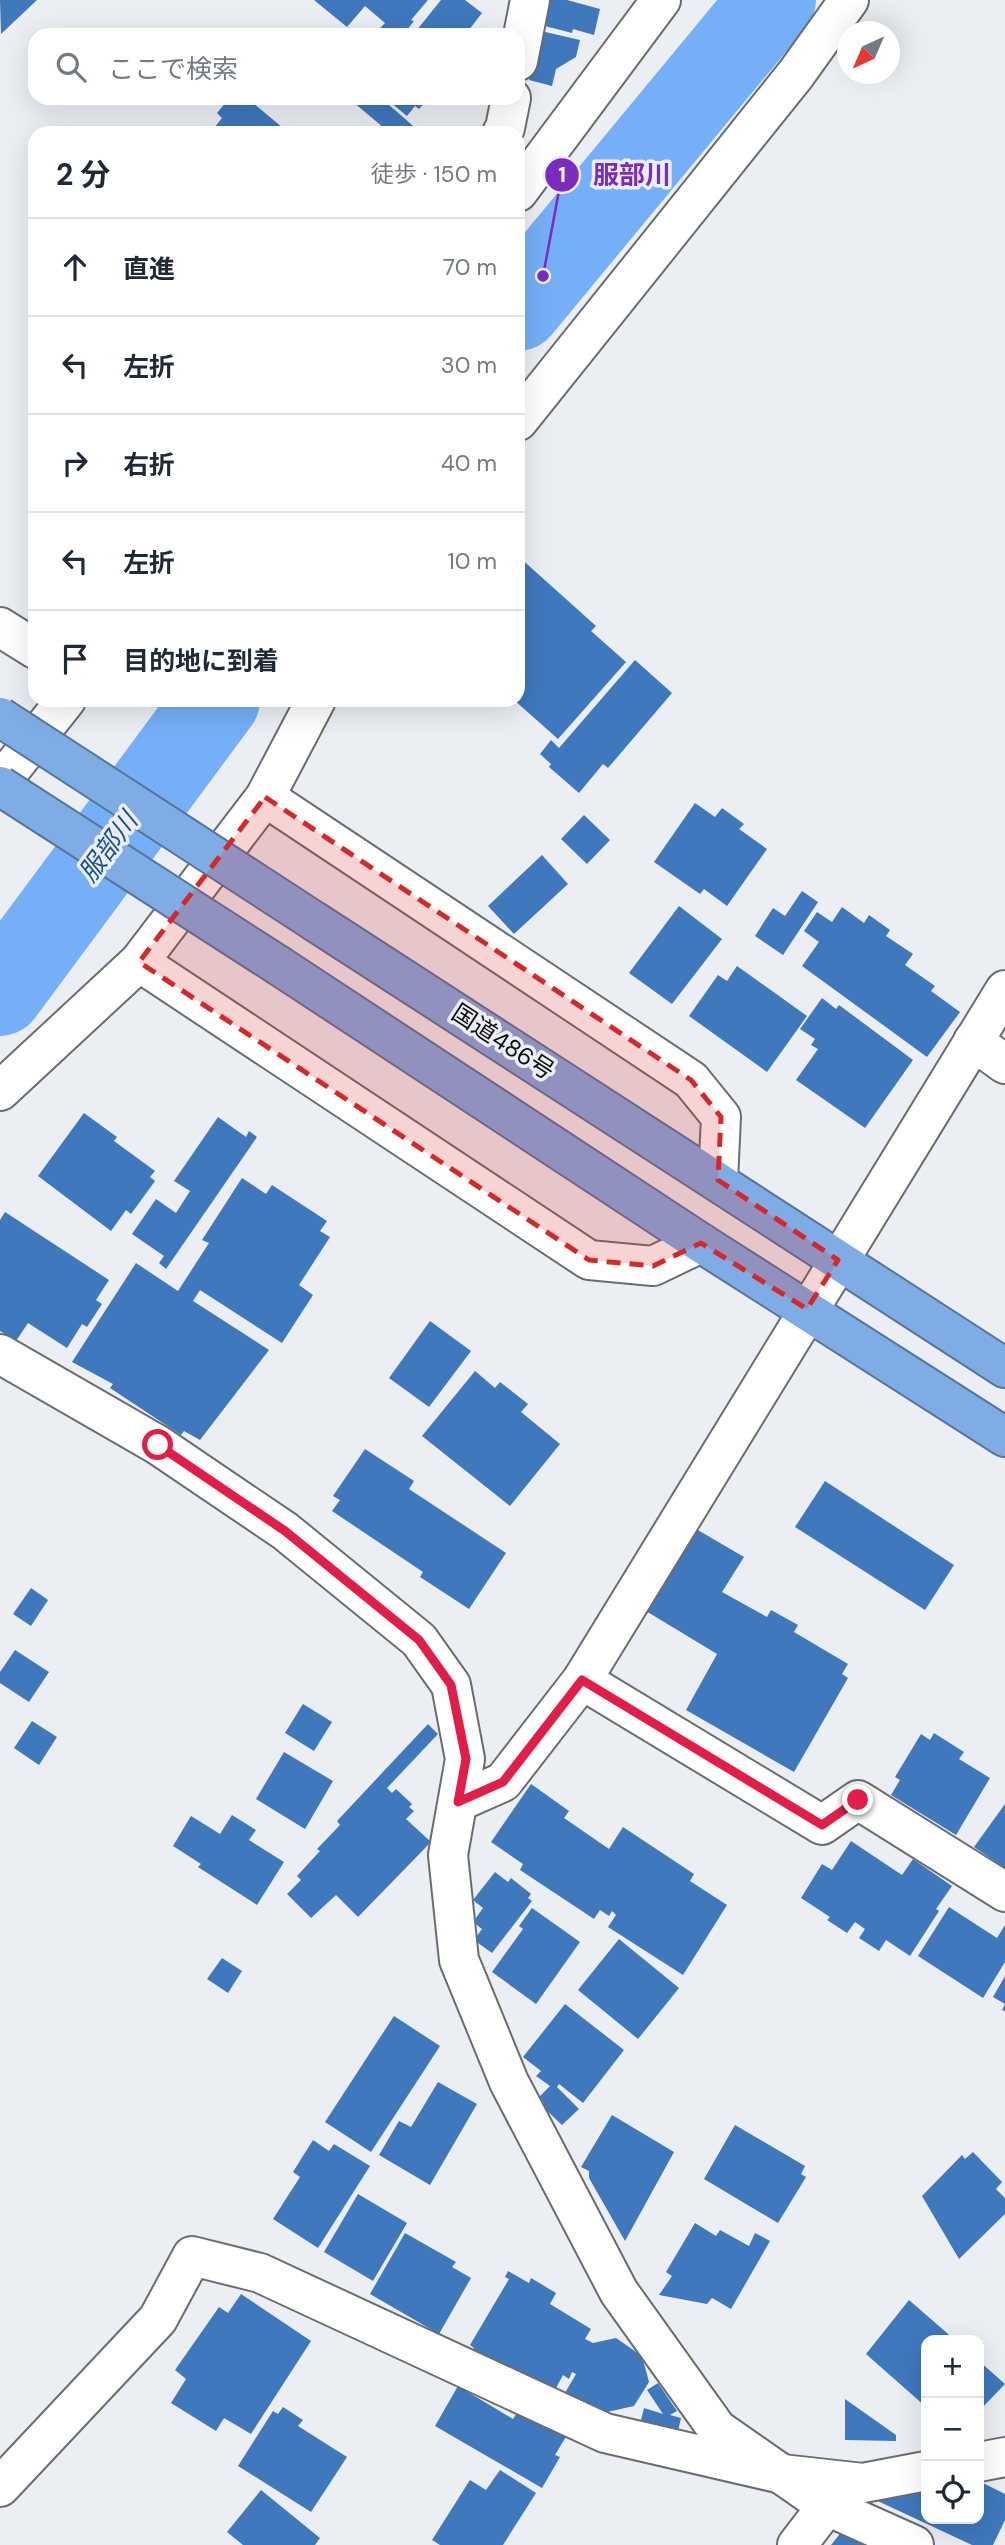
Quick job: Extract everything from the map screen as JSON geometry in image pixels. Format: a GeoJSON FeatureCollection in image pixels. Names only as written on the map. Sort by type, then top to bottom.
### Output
{"type":"FeatureCollection","features":[{"type":"Feature","properties":{"kind":"highway","name":"国道486号"},"geometry":{"type":"LineString","coordinates":[[0,717],[1005,1368]]}},
{"type":"Feature","properties":{"kind":"highway"},"geometry":{"type":"LineString","coordinates":[[0,784],[701,1243],[1005,1437]]}},
{"type":"Feature","properties":{"kind":"street"},"geometry":{"type":"LineString","coordinates":[[524,28],[530,0]]}},
{"type":"Feature","properties":{"kind":"street"},"geometry":{"type":"LineString","coordinates":[[525,183],[661,0]]}},
{"type":"Feature","properties":{"kind":"street"},"geometry":{"type":"LineString","coordinates":[[525,412],[796,74],[849,0]]}},
{"type":"Feature","properties":{"kind":"street"},"geometry":{"type":"LineString","coordinates":[[505,126],[510,105]]}},
{"type":"Feature","properties":{"kind":"street"},"geometry":{"type":"LineString","coordinates":[[0,627],[28,645]]}},
{"type":"Feature","properties":{"kind":"street"},"geometry":{"type":"LineString","coordinates":[[0,784],[60,707]]}},
{"type":"Feature","properties":{"kind":"street"},"geometry":{"type":"LineString","coordinates":[[0,1091],[139,962],[265,797],[312,707]]}},
{"type":"Feature","properties":{"kind":"street"},"geometry":{"type":"LineString","coordinates":[[265,797],[691,1080],[721,1117],[718,1180]]}},
{"type":"Feature","properties":{"kind":"street"},"geometry":{"type":"LineString","coordinates":[[139,962],[589,1260],[653,1266],[701,1243]]}},
{"type":"Feature","properties":{"kind":"street"},"geometry":{"type":"LineString","coordinates":[[458,1802],[503,1782],[582,1680],[1005,990]]}},
{"type":"Feature","properties":{"kind":"street"},"geometry":{"type":"LineString","coordinates":[[973,1041],[1005,1064]]}},
{"type":"Feature","properties":{"kind":"street"},"geometry":{"type":"LineString","coordinates":[[0,1354],[158,1445],[285,1531],[419,1640],[451,1685],[466,1759],[447,1855],[459,1960],[509,2082],[619,2292],[716,2444]]}},
{"type":"Feature","properties":{"kind":"street"},"geometry":{"type":"LineString","coordinates":[[582,1680],[822,1825],[858,1800],[1005,1892]]}},
{"type":"Feature","properties":{"kind":"street"},"geometry":{"type":"LineString","coordinates":[[0,2487],[158,2319],[192,2256],[260,2273],[605,2434],[716,2444],[782,2474],[833,2493],[914,2545]]}},
{"type":"Feature","properties":{"kind":"street"},"geometry":{"type":"LineString","coordinates":[[984,2461],[1005,2457]]}},
{"type":"Feature","properties":{"kind":"street"},"geometry":{"type":"LineString","coordinates":[[797,2545],[833,2493],[863,2483],[921,2473]]}},
{"type":"Feature","properties":{"kind":"highlighted area"},"geometry":{"type":"Polygon","coordinates":[[[265,797],[691,1080],[721,1117],[718,1180],[838,1260],[807,1309],[701,1243],[653,1266],[589,1260],[139,962],[265,797]]]}},
{"type":"Feature","properties":{"kind":"building"},"geometry":{"type":"Polygon","coordinates":[[[0,0],[37,0],[1,34],[0,0]]]}},
{"type":"Feature","properties":{"kind":"building"},"geometry":{"type":"Polygon","coordinates":[[[314,0],[428,0],[411,20],[414,21],[408,28],[380,28],[385,23],[365,6],[347,27],[314,0]]]}},
{"type":"Feature","properties":{"kind":"building"},"geometry":{"type":"Polygon","coordinates":[[[441,0],[465,0],[482,13],[470,28],[418,28],[441,0]]]}},
{"type":"Feature","properties":{"kind":"building"},"geometry":{"type":"Polygon","coordinates":[[[547,0],[567,0],[600,9],[594,35],[573,29],[572,33],[541,25],[547,0]]]}},
{"type":"Feature","properties":{"kind":"building"},"geometry":{"type":"Polygon","coordinates":[[[541,31],[580,40],[576,57],[556,69],[552,86],[529,80],[541,31]]]}},
{"type":"Feature","properties":{"kind":"building"},"geometry":{"type":"Polygon","coordinates":[[[224,105],[255,105],[281,126],[216,126],[222,118],[217,113],[224,105]]]}},
{"type":"Feature","properties":{"kind":"building"},"geometry":{"type":"Polygon","coordinates":[[[357,105],[389,105],[413,126],[382,126],[357,105]]]}},
{"type":"Feature","properties":{"kind":"building"},"geometry":{"type":"Polygon","coordinates":[[[394,105],[423,105],[419,109],[415,106],[407,116],[394,105]]]}},
{"type":"Feature","properties":{"kind":"building"},"geometry":{"type":"Polygon","coordinates":[[[525,562],[596,626],[591,631],[626,662],[558,739],[522,707],[525,707],[525,562]]]}},
{"type":"Feature","properties":{"kind":"building"},"geometry":{"type":"Polygon","coordinates":[[[635,660],[672,693],[608,768],[603,764],[579,793],[549,767],[551,764],[540,754],[551,740],[559,748],[635,660]]]}},
{"type":"Feature","properties":{"kind":"building"},"geometry":{"type":"Polygon","coordinates":[[[695,803],[715,817],[722,808],[744,824],[739,829],[767,849],[727,906],[704,889],[700,894],[654,862],[695,803]]]}},
{"type":"Feature","properties":{"kind":"building"},"geometry":{"type":"Polygon","coordinates":[[[584,815],[610,840],[587,864],[561,839],[584,815]]]}},
{"type":"Feature","properties":{"kind":"building"},"geometry":{"type":"Polygon","coordinates":[[[542,855],[568,884],[514,934],[488,906],[542,855]]]}},
{"type":"Feature","properties":{"kind":"building"},"geometry":{"type":"Polygon","coordinates":[[[802,891],[818,902],[783,955],[755,936],[773,908],[785,916],[802,891]]]}},
{"type":"Feature","properties":{"kind":"building"},"geometry":{"type":"Polygon","coordinates":[[[679,906],[722,939],[672,1004],[629,973],[679,906]]]}},
{"type":"Feature","properties":{"kind":"building"},"geometry":{"type":"Polygon","coordinates":[[[842,907],[864,923],[869,915],[890,930],[886,936],[913,954],[905,965],[935,986],[931,991],[960,1012],[927,1057],[802,966],[819,942],[804,931],[817,912],[832,922],[842,907]]]}},
{"type":"Feature","properties":{"kind":"building"},"geometry":{"type":"Polygon","coordinates":[[[737,966],[807,1016],[767,1072],[689,1016],[718,975],[727,981],[737,966]]]}},
{"type":"Feature","properties":{"kind":"building"},"geometry":{"type":"Polygon","coordinates":[[[822,998],[836,1009],[839,1005],[913,1060],[865,1128],[796,1080],[818,1049],[811,1045],[815,1039],[800,1029],[822,998]]]}},
{"type":"Feature","properties":{"kind":"building"},"geometry":{"type":"Polygon","coordinates":[[[84,1113],[117,1137],[114,1141],[155,1171],[150,1177],[155,1181],[131,1214],[126,1210],[111,1231],[38,1176],[84,1113]]]}},
{"type":"Feature","properties":{"kind":"building"},"geometry":{"type":"Polygon","coordinates":[[[218,1117],[246,1137],[249,1131],[257,1137],[166,1269],[159,1263],[164,1256],[132,1234],[156,1199],[176,1213],[190,1191],[174,1181],[218,1117]]]}},
{"type":"Feature","properties":{"kind":"building"},"geometry":{"type":"Polygon","coordinates":[[[242,1178],[266,1194],[272,1185],[327,1221],[320,1231],[330,1237],[299,1285],[313,1295],[282,1343],[200,1290],[193,1301],[269,1350],[200,1440],[184,1431],[181,1435],[110,1388],[113,1384],[72,1362],[136,1263],[178,1291],[209,1243],[202,1240],[242,1178]]]}},
{"type":"Feature","properties":{"kind":"building"},"geometry":{"type":"Polygon","coordinates":[[[5,1212],[109,1280],[96,1300],[102,1304],[87,1327],[82,1324],[67,1348],[28,1323],[16,1341],[0,1331],[0,1220],[5,1212]]]}},
{"type":"Feature","properties":{"kind":"building"},"geometry":{"type":"Polygon","coordinates":[[[430,1321],[471,1351],[429,1407],[389,1378],[430,1321]]]}},
{"type":"Feature","properties":{"kind":"building"},"geometry":{"type":"Polygon","coordinates":[[[475,1371],[495,1388],[500,1382],[528,1404],[521,1412],[560,1444],[510,1506],[422,1436],[475,1371]]]}},
{"type":"Feature","properties":{"kind":"building"},"geometry":{"type":"Polygon","coordinates":[[[365,1449],[414,1481],[409,1489],[506,1553],[469,1609],[420,1577],[423,1572],[332,1511],[340,1500],[333,1496],[365,1449]]]}},
{"type":"Feature","properties":{"kind":"building"},"geometry":{"type":"Polygon","coordinates":[[[825,1481],[954,1565],[925,1610],[795,1527],[825,1481]]]}},
{"type":"Feature","properties":{"kind":"building"},"geometry":{"type":"Polygon","coordinates":[[[691,1526],[744,1557],[722,1592],[767,1617],[771,1610],[798,1625],[794,1632],[848,1664],[842,1674],[848,1678],[794,1772],[686,1710],[717,1654],[641,1608],[691,1526]]]}},
{"type":"Feature","properties":{"kind":"building"},"geometry":{"type":"Polygon","coordinates":[[[31,1588],[48,1600],[31,1626],[13,1614],[31,1588]]]}},
{"type":"Feature","properties":{"kind":"building"},"geometry":{"type":"Polygon","coordinates":[[[15,1650],[49,1672],[29,1702],[0,1683],[0,1672],[15,1650]]]}},
{"type":"Feature","properties":{"kind":"building"},"geometry":{"type":"Polygon","coordinates":[[[303,1704],[332,1722],[314,1751],[285,1733],[303,1704]]]}},
{"type":"Feature","properties":{"kind":"building"},"geometry":{"type":"Polygon","coordinates":[[[32,1721],[57,1737],[39,1765],[14,1748],[32,1721]]]}},
{"type":"Feature","properties":{"kind":"building"},"geometry":{"type":"Polygon","coordinates":[[[428,1724],[438,1734],[387,1788],[392,1793],[396,1789],[412,1804],[409,1807],[414,1811],[406,1819],[431,1842],[358,1917],[336,1895],[311,1918],[287,1894],[301,1880],[297,1876],[320,1851],[317,1849],[340,1825],[337,1821],[428,1724]]]}},
{"type":"Feature","properties":{"kind":"building"},"geometry":{"type":"Polygon","coordinates":[[[934,1733],[964,1752],[959,1759],[990,1778],[956,1835],[891,1795],[900,1780],[895,1777],[921,1734],[930,1740],[934,1733]]]}},
{"type":"Feature","properties":{"kind":"building"},"geometry":{"type":"Polygon","coordinates":[[[284,1752],[333,1781],[305,1829],[256,1799],[284,1752]]]}},
{"type":"Feature","properties":{"kind":"building"},"geometry":{"type":"Polygon","coordinates":[[[531,1784],[569,1811],[564,1818],[609,1849],[623,1827],[694,1874],[690,1881],[727,1905],[683,1975],[608,1927],[616,1915],[612,1911],[609,1916],[600,1910],[594,1919],[520,1870],[523,1864],[491,1842],[531,1784]]]}},
{"type":"Feature","properties":{"kind":"building"},"geometry":{"type":"Polygon","coordinates":[[[1005,1804],[1005,1868],[974,1847],[1005,1804]]]}},
{"type":"Feature","properties":{"kind":"building"},"geometry":{"type":"Polygon","coordinates":[[[232,1815],[256,1830],[249,1840],[284,1862],[257,1905],[198,1867],[201,1864],[173,1846],[191,1816],[220,1834],[232,1815]]]}},
{"type":"Feature","properties":{"kind":"building"},"geometry":{"type":"Polygon","coordinates":[[[851,1841],[902,1875],[913,1859],[952,1886],[910,1956],[886,1940],[879,1951],[859,1938],[865,1929],[855,1922],[847,1933],[827,1920],[830,1917],[801,1898],[822,1864],[832,1870],[851,1841]]]}},
{"type":"Feature","properties":{"kind":"building"},"geometry":{"type":"Polygon","coordinates":[[[495,1872],[508,1882],[511,1878],[531,1894],[528,1898],[532,1901],[492,1953],[474,1940],[482,1929],[473,1922],[483,1908],[473,1900],[495,1872]]]}},
{"type":"Feature","properties":{"kind":"building"},"geometry":{"type":"Polygon","coordinates":[[[949,1907],[997,1938],[1005,1925],[1005,1962],[983,1998],[918,1956],[949,1907]]]}},
{"type":"Feature","properties":{"kind":"building"},"geometry":{"type":"Polygon","coordinates":[[[532,1908],[580,1942],[536,2004],[492,1972],[523,1929],[519,1926],[532,1908]]]}},
{"type":"Feature","properties":{"kind":"building"},"geometry":{"type":"Polygon","coordinates":[[[619,1939],[679,1988],[638,2039],[578,1990],[619,1939]]]}},
{"type":"Feature","properties":{"kind":"building"},"geometry":{"type":"Polygon","coordinates":[[[222,1958],[242,1971],[228,1993],[207,1979],[222,1958]]]}},
{"type":"Feature","properties":{"kind":"building"},"geometry":{"type":"Polygon","coordinates":[[[1005,1976],[1005,2004],[993,1997],[1005,1976]]]}},
{"type":"Feature","properties":{"kind":"building"},"geometry":{"type":"Polygon","coordinates":[[[565,2004],[624,2050],[583,2103],[559,2084],[557,2087],[579,2109],[562,2125],[542,2106],[544,2103],[539,2097],[550,2086],[536,2076],[541,2071],[523,2057],[565,2004]]]}},
{"type":"Feature","properties":{"kind":"building"},"geometry":{"type":"Polygon","coordinates":[[[394,2016],[440,2046],[371,2152],[325,2122],[394,2016]]]}},
{"type":"Feature","properties":{"kind":"building"},"geometry":{"type":"Polygon","coordinates":[[[438,2082],[477,2104],[430,2185],[379,2155],[399,2121],[411,2127],[438,2082]]]}},
{"type":"Feature","properties":{"kind":"building"},"geometry":{"type":"Polygon","coordinates":[[[612,2115],[674,2152],[625,2241],[589,2178],[589,2171],[581,2167],[612,2115]]]}},
{"type":"Feature","properties":{"kind":"building"},"geometry":{"type":"Polygon","coordinates":[[[735,2125],[805,2166],[801,2174],[806,2177],[778,2223],[704,2179],[735,2125]]]}},
{"type":"Feature","properties":{"kind":"building"},"geometry":{"type":"Polygon","coordinates":[[[313,2140],[329,2151],[334,2144],[370,2166],[318,2248],[273,2219],[300,2177],[293,2172],[313,2140]]]}},
{"type":"Feature","properties":{"kind":"building"},"geometry":{"type":"Polygon","coordinates":[[[973,2152],[1002,2182],[996,2189],[1005,2198],[1005,2214],[959,2259],[922,2196],[962,2155],[965,2159],[973,2152]]]}},
{"type":"Feature","properties":{"kind":"building"},"geometry":{"type":"Polygon","coordinates":[[[358,2194],[407,2223],[373,2281],[324,2252],[358,2194]]]}},
{"type":"Feature","properties":{"kind":"building"},"geometry":{"type":"Polygon","coordinates":[[[695,2223],[716,2236],[720,2230],[749,2246],[755,2233],[770,2241],[731,2309],[712,2298],[707,2304],[659,2295],[672,2276],[666,2272],[695,2223]]]}},
{"type":"Feature","properties":{"kind":"building"},"geometry":{"type":"Polygon","coordinates":[[[405,2233],[456,2262],[452,2267],[471,2278],[439,2334],[370,2294],[405,2233]]]}},
{"type":"Feature","properties":{"kind":"building"},"geometry":{"type":"Polygon","coordinates":[[[508,2271],[529,2283],[531,2278],[556,2293],[550,2304],[591,2329],[585,2339],[593,2343],[616,2338],[642,2356],[649,2382],[634,2406],[607,2412],[605,2417],[562,2398],[576,2374],[572,2372],[569,2379],[563,2375],[555,2390],[470,2352],[474,2348],[470,2345],[509,2279],[505,2277],[508,2271]]]}},
{"type":"Feature","properties":{"kind":"building"},"geometry":{"type":"Polygon","coordinates":[[[241,2294],[311,2341],[251,2434],[224,2418],[216,2431],[171,2403],[186,2379],[175,2370],[219,2307],[228,2313],[241,2294]]]}},
{"type":"Feature","properties":{"kind":"building"},"geometry":{"type":"Polygon","coordinates":[[[909,2300],[949,2335],[921,2335],[921,2403],[866,2354],[909,2300]]]}},
{"type":"Feature","properties":{"kind":"building"},"geometry":{"type":"Polygon","coordinates":[[[984,2365],[1005,2384],[984,2406],[984,2365]]]}},
{"type":"Feature","properties":{"kind":"building"},"geometry":{"type":"Polygon","coordinates":[[[658,2383],[677,2411],[670,2415],[681,2418],[678,2431],[641,2420],[644,2408],[663,2414],[647,2390],[658,2383]]]}},
{"type":"Feature","properties":{"kind":"building"},"geometry":{"type":"Polygon","coordinates":[[[458,2386],[513,2419],[517,2413],[567,2435],[555,2455],[560,2457],[542,2488],[435,2426],[458,2386]]]}},
{"type":"Feature","properties":{"kind":"building"},"geometry":{"type":"Polygon","coordinates":[[[845,2399],[896,2435],[896,2441],[845,2440],[845,2399]]]}},
{"type":"Feature","properties":{"kind":"building"},"geometry":{"type":"Polygon","coordinates":[[[283,2407],[303,2420],[298,2426],[347,2457],[311,2512],[238,2466],[273,2411],[278,2414],[283,2407]]]}},
{"type":"Feature","properties":{"kind":"building"},"geometry":{"type":"Polygon","coordinates":[[[500,2470],[536,2493],[503,2545],[440,2545],[432,2540],[470,2480],[486,2490],[500,2470]]]}},
{"type":"Feature","properties":{"kind":"building"},"geometry":{"type":"Polygon","coordinates":[[[984,2484],[1005,2494],[1005,2520],[993,2545],[972,2545],[927,2524],[984,2524],[984,2484]]]}},
{"type":"Feature","properties":{"kind":"building"},"geometry":{"type":"Polygon","coordinates":[[[921,2487],[921,2521],[867,2496],[921,2487]]]}},
{"type":"Feature","properties":{"kind":"building"},"geometry":{"type":"Polygon","coordinates":[[[261,2490],[320,2538],[315,2545],[243,2545],[227,2532],[261,2490]]]}},
{"type":"Feature","properties":{"kind":"building"},"geometry":{"type":"Polygon","coordinates":[[[843,2530],[875,2545],[831,2545],[843,2530]]]}},
{"type":"Feature","properties":{"kind":"waterway","name":"服部川"},"geometry":{"type":"LineString","coordinates":[[525,300],[773,0]]}},
{"type":"Feature","properties":{"kind":"waterway","name":"服部川"},"geometry":{"type":"LineString","coordinates":[[0,993],[212,707]]}},
{"type":"Feature","properties":{"kind":"place","name":"服部川"},"geometry":{"type":"Point","coordinates":[543,276]}},
{"type":"Feature","properties":{"kind":"route"},"geometry":{"type":"LineString","coordinates":[[158,1445],[285,1531],[419,1640],[451,1685],[466,1759],[458,1802],[503,1782],[582,1680],[822,1825],[858,1800]]}}]}
